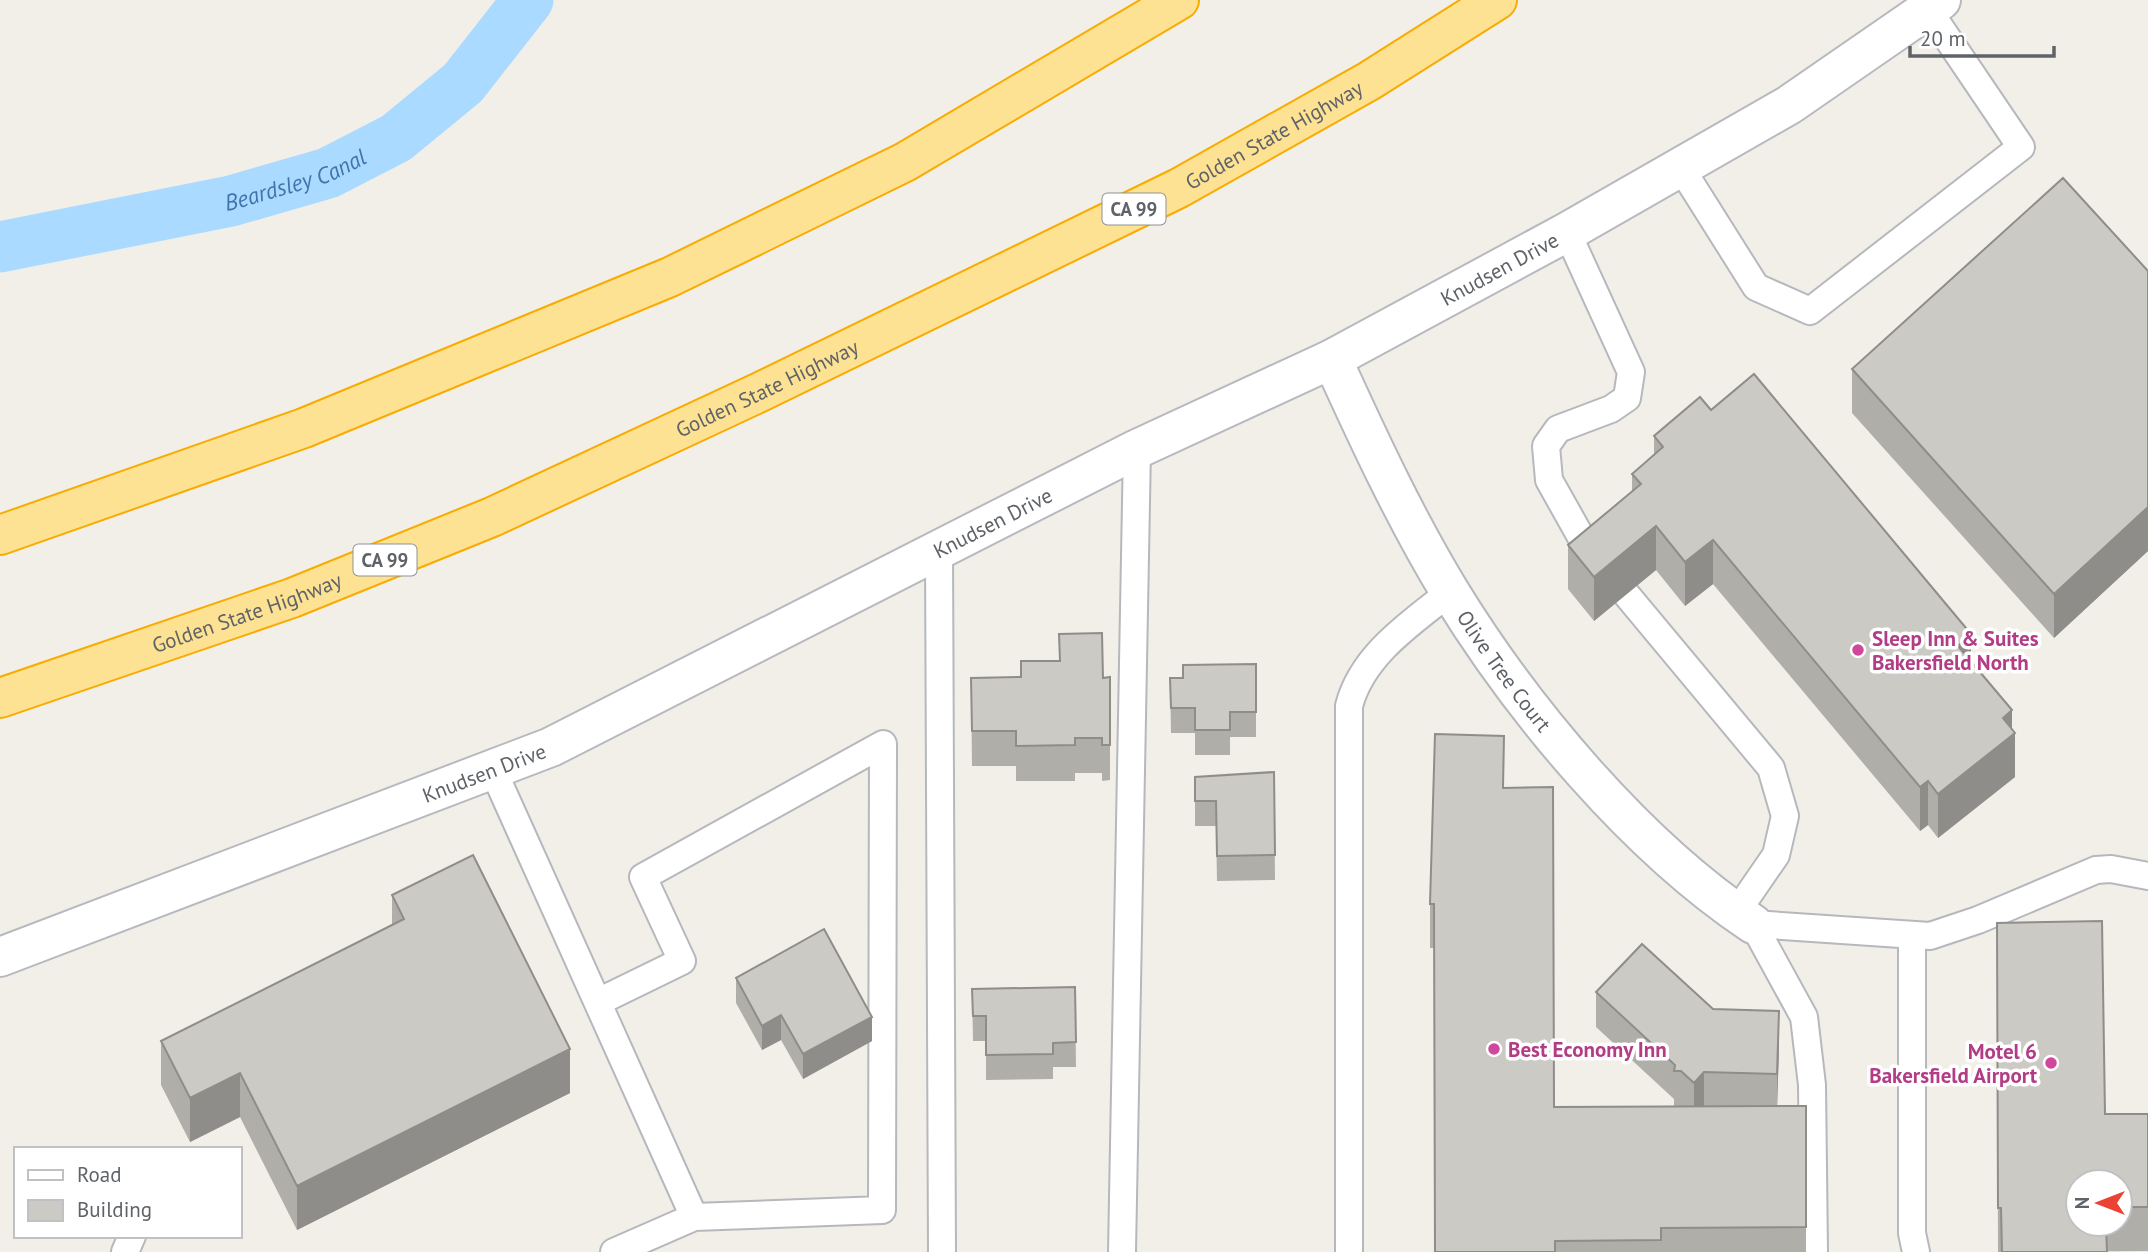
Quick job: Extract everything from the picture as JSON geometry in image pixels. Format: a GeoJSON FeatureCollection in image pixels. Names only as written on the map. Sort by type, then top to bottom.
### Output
{"type":"FeatureCollection","features":[{"type":"Feature","properties":{"kind":"highway"},"geometry":{"type":"LineString","coordinates":[[0,535],[303,428],[670,277],[905,162],[1179,0]]}},
{"type":"Feature","properties":{"kind":"highway","name":"Golden State Highway"},"geometry":{"type":"LineString","coordinates":[[0,698],[292,598],[492,517],[758,393],[1179,188],[1369,81],[1497,0]]}},
{"type":"Feature","properties":{"kind":"street","name":"Knudsen Drive"},"geometry":{"type":"LineString","coordinates":[[0,957],[551,747],[1137,449],[1332,359],[1567,232],[1789,104],[1934,4]]}},
{"type":"Feature","properties":{"kind":"street","name":"Olive Tree Court"},"geometry":{"type":"LineString","coordinates":[[1332,359],[1376,455],[1450,592],[1533,710],[1628,820],[1744,918]]}},
{"type":"Feature","properties":{"kind":"lane"},"geometry":{"type":"LineString","coordinates":[[1681,167],[1756,287],[1810,311],[2021,147],[1934,4]]}},
{"type":"Feature","properties":{"kind":"lane"},"geometry":{"type":"LineString","coordinates":[[1567,232],[1630,372],[1630,387],[1627,398],[1611,409],[1558,429],[1546,446],[1549,480],[1586,546],[1771,768],[1785,816],[1776,855],[1744,918]]}},
{"type":"Feature","properties":{"kind":"lane"},"geometry":{"type":"LineString","coordinates":[[1122,1252],[1137,449]]}},
{"type":"Feature","properties":{"kind":"lane"},"geometry":{"type":"LineString","coordinates":[[939,550],[942,1252]]}},
{"type":"Feature","properties":{"kind":"lane"},"geometry":{"type":"LineString","coordinates":[[1349,1252],[1349,706],[1353,688],[1388,641],[1450,592]]}},
{"type":"Feature","properties":{"kind":"lane"},"geometry":{"type":"LineString","coordinates":[[598,1002],[681,961],[643,877],[883,744],[882,1210],[694,1217],[614,1252]]}},
{"type":"Feature","properties":{"kind":"lane"},"geometry":{"type":"LineString","coordinates":[[493,769],[694,1217]]}},
{"type":"Feature","properties":{"kind":"lane"},"geometry":{"type":"LineString","coordinates":[[1744,918],[1930,936],[1978,920],[2096,870],[2111,869],[2148,876]]}},
{"type":"Feature","properties":{"kind":"lane"},"geometry":{"type":"LineString","coordinates":[[1744,918],[1804,1017],[1812,1086],[1814,1252]]}},
{"type":"Feature","properties":{"kind":"lane"},"geometry":{"type":"LineString","coordinates":[[1912,936],[1912,1233],[1916,1252]]}},
{"type":"Feature","properties":{"kind":"building"},"geometry":{"type":"Polygon","coordinates":[[[2063,178],[2148,271],[2148,507],[2054,594],[1852,369],[2063,178]]]}},
{"type":"Feature","properties":{"kind":"building","name":"Sleep Inn & Suites Bakersfield North"},"geometry":{"type":"Polygon","coordinates":[[[1754,374],[1971,634],[1958,646],[2012,710],[2003,718],[2015,733],[1938,794],[1928,781],[1920,787],[1713,540],[1685,562],[1656,526],[1594,577],[1568,545],[1641,484],[1632,474],[1663,447],[1654,436],[1700,397],[1711,410],[1754,374]]]}},
{"type":"Feature","properties":{"kind":"building"},"geometry":{"type":"Polygon","coordinates":[[[1102,633],[1103,678],[1110,677],[1110,745],[1102,745],[1102,738],[1075,738],[1075,745],[1016,746],[1016,731],[972,731],[971,678],[1021,677],[1021,661],[1060,661],[1059,634],[1102,633]]]}},
{"type":"Feature","properties":{"kind":"building"},"geometry":{"type":"Polygon","coordinates":[[[1256,664],[1256,712],[1230,712],[1230,730],[1195,730],[1195,708],[1171,708],[1170,678],[1183,678],[1183,665],[1256,664]]]}},
{"type":"Feature","properties":{"kind":"building","name":"Best Economy Inn"},"geometry":{"type":"Polygon","coordinates":[[[1435,734],[1504,736],[1503,788],[1553,787],[1554,1107],[1806,1106],[1806,1227],[1661,1228],[1661,1240],[1555,1241],[1555,1252],[1435,1252],[1434,904],[1430,904],[1435,734]]]}},
{"type":"Feature","properties":{"kind":"building"},"geometry":{"type":"Polygon","coordinates":[[[1274,772],[1275,855],[1217,856],[1216,801],[1195,801],[1195,777],[1274,772]]]}},
{"type":"Feature","properties":{"kind":"building"},"geometry":{"type":"Polygon","coordinates":[[[473,855],[570,1049],[297,1186],[240,1073],[190,1098],[161,1041],[404,919],[392,895],[473,855]]]}},
{"type":"Feature","properties":{"kind":"building","name":"Motel 6 Bakersfield Airport"},"geometry":{"type":"Polygon","coordinates":[[[2102,921],[2105,1114],[2148,1114],[2148,1207],[2134,1207],[2134,1168],[2064,1168],[2064,1238],[2106,1238],[2107,1252],[2002,1252],[2001,1208],[1998,1208],[1997,923],[2102,921]]]}},
{"type":"Feature","properties":{"kind":"building"},"geometry":{"type":"Polygon","coordinates":[[[824,929],[872,1017],[803,1054],[781,1015],[762,1026],[736,978],[824,929]]]}},
{"type":"Feature","properties":{"kind":"building"},"geometry":{"type":"Polygon","coordinates":[[[1642,944],[1713,1009],[1779,1011],[1777,1074],[1704,1072],[1694,1083],[1681,1071],[1674,1071],[1675,1065],[1596,992],[1642,944]]]}},
{"type":"Feature","properties":{"kind":"building"},"geometry":{"type":"Polygon","coordinates":[[[1075,987],[1076,1042],[1053,1043],[1053,1054],[986,1055],[986,1016],[973,1016],[972,989],[1075,987]]]}},
{"type":"Feature","properties":{"kind":"waterway","name":"Beardsley Canal"},"geometry":{"type":"LineString","coordinates":[[0,247],[231,201],[328,173],[396,138],[463,83],[528,0]]}},
{"type":"Feature","properties":{"kind":"place","name":"Sleep Inn & Suites Bakersfield North"},"geometry":{"type":"Point","coordinates":[1858,650]}},
{"type":"Feature","properties":{"kind":"place","name":"Best Economy Inn"},"geometry":{"type":"Point","coordinates":[1494,1049]}},
{"type":"Feature","properties":{"kind":"place","name":"Motel 6 Bakersfield Airport"},"geometry":{"type":"Point","coordinates":[2051,1063]}}]}
